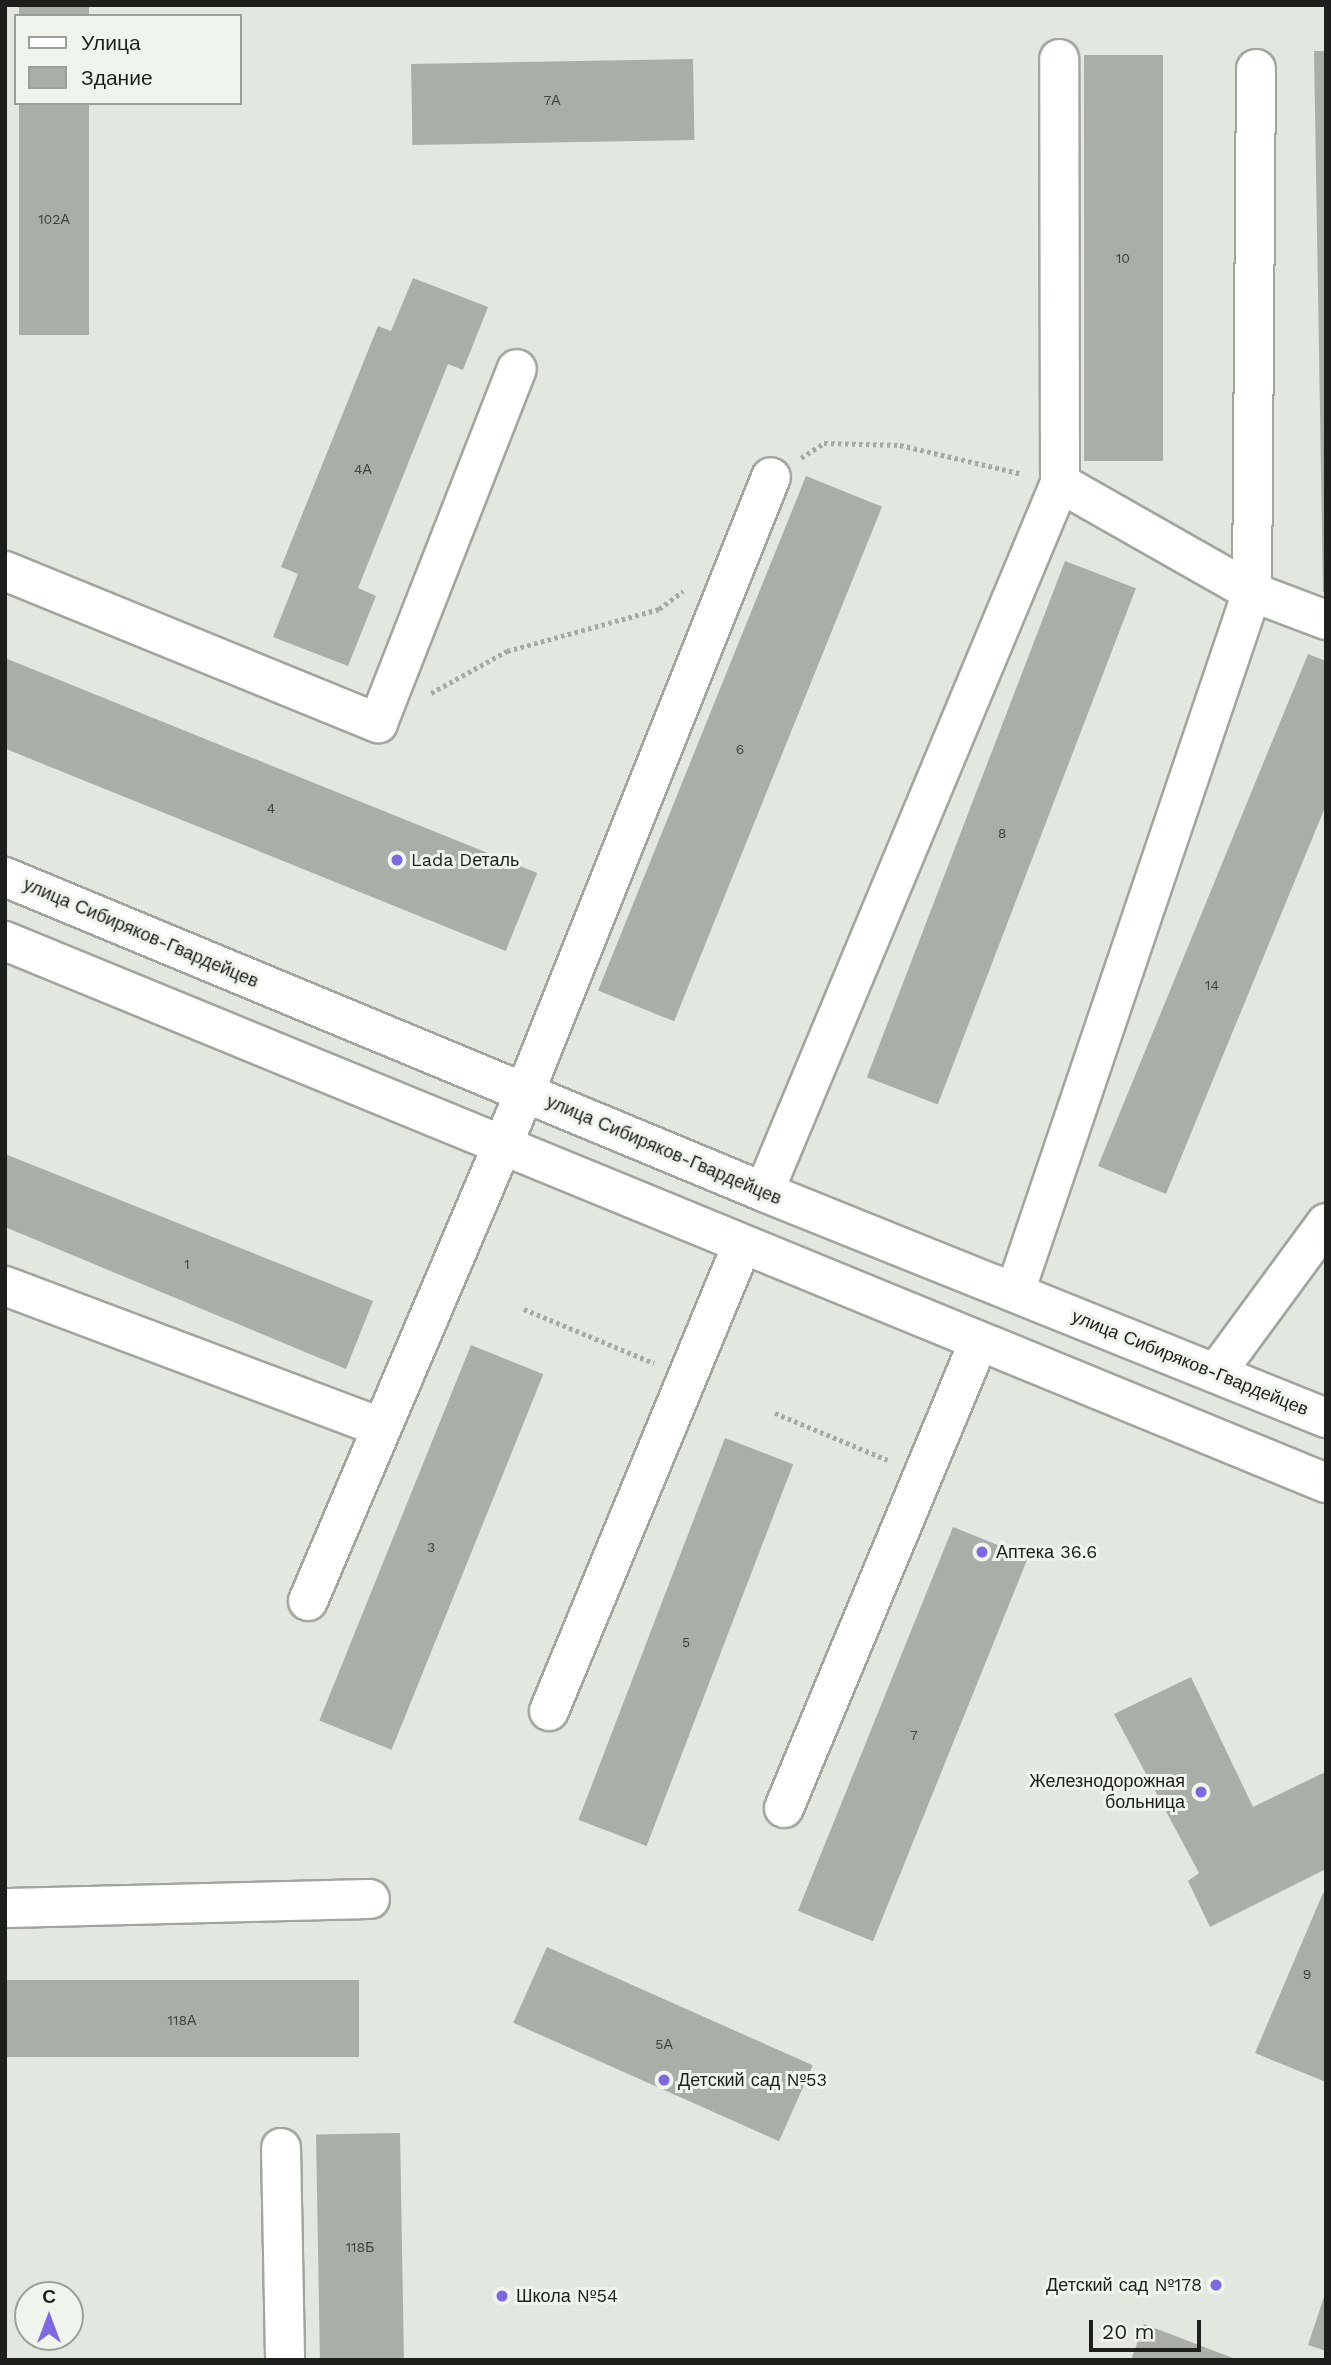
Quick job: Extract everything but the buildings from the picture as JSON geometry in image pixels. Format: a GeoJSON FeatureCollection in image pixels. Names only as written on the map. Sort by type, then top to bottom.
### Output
{"type":"FeatureCollection","features":[{"type":"Feature","properties":{"kind":"main road"},"geometry":{"type":"LineString","coordinates":[[764,1192],[1060,483],[1059,59]]}},
{"type":"Feature","properties":{"kind":"main road"},"geometry":{"type":"LineString","coordinates":[[1015,1292],[1252,592],[1256,69]]}},
{"type":"Feature","properties":{"kind":"main road"},"geometry":{"type":"LineString","coordinates":[[5,571],[378,723],[517,369]]}},
{"type":"Feature","properties":{"kind":"main road"},"geometry":{"type":"LineString","coordinates":[[308,1601],[525,1092],[771,477]]}},
{"type":"Feature","properties":{"kind":"main road"},"geometry":{"type":"LineString","coordinates":[[1060,483],[1252,592],[1326,620]]}},
{"type":"Feature","properties":{"kind":"main road","name":"улица Сибиряков-Гвардейцев"},"geometry":{"type":"LineString","coordinates":[[5,877],[764,1192],[1326,1418]]}},
{"type":"Feature","properties":{"kind":"main road"},"geometry":{"type":"LineString","coordinates":[[5,941],[1326,1483]]}},
{"type":"Feature","properties":{"kind":"main road"},"geometry":{"type":"LineString","coordinates":[[1216,1373],[1326,1223]]}},
{"type":"Feature","properties":{"kind":"main road"},"geometry":{"type":"LineString","coordinates":[[549,1711],[742,1245]]}},
{"type":"Feature","properties":{"kind":"main road"},"geometry":{"type":"LineString","coordinates":[[5,1286],[380,1427]]}},
{"type":"Feature","properties":{"kind":"main road"},"geometry":{"type":"LineString","coordinates":[[784,1808],[979,1341]]}},
{"type":"Feature","properties":{"kind":"main road"},"geometry":{"type":"LineString","coordinates":[[5,1908],[370,1899]]}},
{"type":"Feature","properties":{"kind":"main road"},"geometry":{"type":"LineString","coordinates":[[281,2148],[285,2360]]}},
{"type":"Feature","properties":{"kind":"path"},"geometry":{"type":"LineString","coordinates":[[771,477],[824,443],[900,445],[1060,483]]}},
{"type":"Feature","properties":{"kind":"path"},"geometry":{"type":"LineString","coordinates":[[378,723],[506,651],[659,609],[691,584]]}},
{"type":"Feature","properties":{"kind":"path"},"geometry":{"type":"LineString","coordinates":[[524,1309],[687,1376]]}},
{"type":"Feature","properties":{"kind":"path"},"geometry":{"type":"LineString","coordinates":[[775,1413],[924,1475]]}},
{"type":"Feature","properties":{"kind":"place","name":"Lada Dеталь"},"geometry":{"type":"Point","coordinates":[397,860]}},
{"type":"Feature","properties":{"kind":"place","name":"Аптека 36.6"},"geometry":{"type":"Point","coordinates":[982,1552]}},
{"type":"Feature","properties":{"kind":"place","name":"Железнодорожная больница"},"geometry":{"type":"Point","coordinates":[1201,1792]}},
{"type":"Feature","properties":{"kind":"place","name":"Детский сад №53"},"geometry":{"type":"Point","coordinates":[664,2080]}},
{"type":"Feature","properties":{"kind":"place","name":"Детский сад №178"},"geometry":{"type":"Point","coordinates":[1216,2285]}},
{"type":"Feature","properties":{"kind":"place","name":"Школа №54"},"geometry":{"type":"Point","coordinates":[502,2296]}}]}
